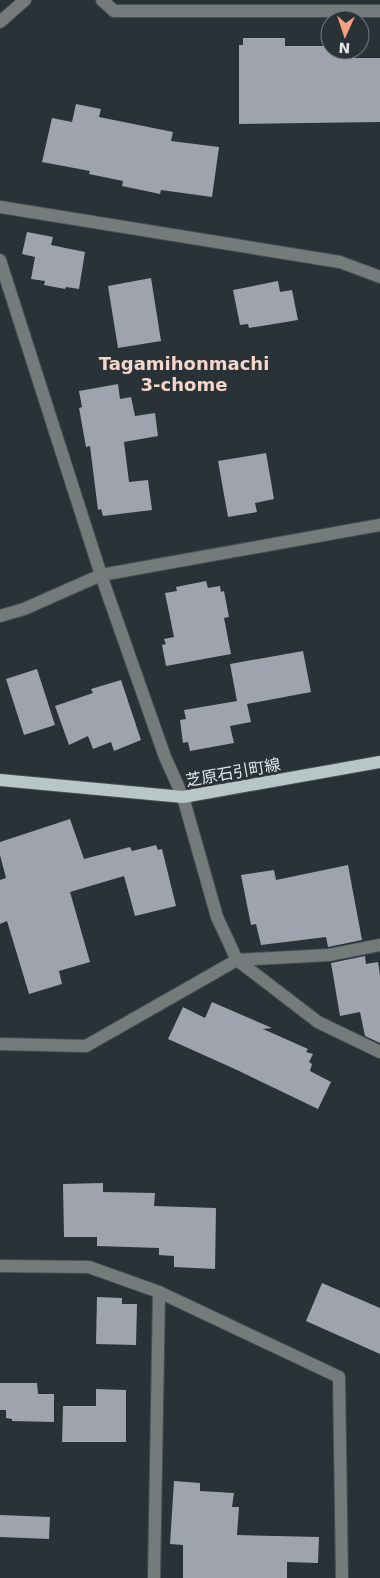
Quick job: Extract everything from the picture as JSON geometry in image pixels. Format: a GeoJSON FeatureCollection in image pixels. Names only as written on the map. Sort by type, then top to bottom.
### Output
{"type":"FeatureCollection","features":[{"type":"Feature","properties":{"kind":"main road","name":"芝原石引町線"},"geometry":{"type":"LineString","coordinates":[[0,780],[183,797],[380,762]]}},
{"type":"Feature","properties":{"kind":"street"},"geometry":{"type":"LineString","coordinates":[[0,22],[25,0]]}},
{"type":"Feature","properties":{"kind":"street"},"geometry":{"type":"LineString","coordinates":[[102,0],[114,11],[324,5],[380,11]]}},
{"type":"Feature","properties":{"kind":"street"},"geometry":{"type":"LineString","coordinates":[[0,207],[340,262],[380,277]]}},
{"type":"Feature","properties":{"kind":"street"},"geometry":{"type":"LineString","coordinates":[[0,260],[101,575],[165,757],[183,797],[217,917],[237,960],[318,1022],[380,1052]]}},
{"type":"Feature","properties":{"kind":"street"},"geometry":{"type":"LineString","coordinates":[[0,616],[24,609],[101,575],[380,525]]}},
{"type":"Feature","properties":{"kind":"street"},"geometry":{"type":"LineString","coordinates":[[0,1044],[86,1046],[237,960],[329,955],[380,945]]}},
{"type":"Feature","properties":{"kind":"street"},"geometry":{"type":"LineString","coordinates":[[0,1266],[89,1267],[159,1292],[339,1378],[342,1578]]}},
{"type":"Feature","properties":{"kind":"street"},"geometry":{"type":"LineString","coordinates":[[154,1578],[159,1292]]}},
{"type":"Feature","properties":{"kind":"building"},"geometry":{"type":"Polygon","coordinates":[[[243,38],[285,38],[285,46],[320,46],[320,60],[370,60],[370,58],[380,58],[380,122],[239,124],[239,45],[243,45],[243,38]]]}},
{"type":"Feature","properties":{"kind":"building"},"geometry":{"type":"Polygon","coordinates":[[[76,104],[101,109],[99,117],[173,132],[171,141],[219,147],[212,197],[161,190],[160,194],[122,186],[123,181],[89,174],[90,171],[42,162],[52,118],[72,122],[76,104]]]}},
{"type":"Feature","properties":{"kind":"building"},"geometry":{"type":"Polygon","coordinates":[[[27,232],[53,237],[51,245],[85,252],[79,289],[66,287],[65,289],[44,285],[45,281],[31,279],[35,257],[22,254],[27,232]]]}},
{"type":"Feature","properties":{"kind":"building"},"geometry":{"type":"Polygon","coordinates":[[[151,278],[161,341],[118,348],[108,286],[151,278]]]}},
{"type":"Feature","properties":{"kind":"building"},"geometry":{"type":"Polygon","coordinates":[[[278,281],[280,292],[292,290],[298,320],[249,328],[248,324],[240,325],[233,290],[278,281]]]}},
{"type":"Feature","properties":{"kind":"building"},"geometry":{"type":"Polygon","coordinates":[[[118,384],[120,399],[131,397],[135,416],[155,413],[158,436],[124,442],[129,482],[148,480],[152,510],[103,516],[101,509],[98,510],[90,446],[86,447],[79,408],[82,407],[79,391],[118,384]]]}},
{"type":"Feature","properties":{"kind":"building"},"geometry":{"type":"Polygon","coordinates":[[[266,453],[274,499],[255,503],[257,512],[228,517],[218,461],[266,453]]]}},
{"type":"Feature","properties":{"kind":"building"},"geometry":{"type":"Polygon","coordinates":[[[206,581],[208,588],[220,586],[221,592],[224,591],[229,617],[224,618],[231,654],[166,666],[162,645],[166,644],[164,639],[174,637],[165,593],[177,591],[176,587],[206,581]]]}},
{"type":"Feature","properties":{"kind":"building"},"geometry":{"type":"Polygon","coordinates":[[[303,651],[311,692],[247,704],[251,722],[230,726],[234,743],[190,751],[188,742],[183,743],[180,720],[186,719],[184,710],[237,701],[230,664],[303,651]]]}},
{"type":"Feature","properties":{"kind":"building"},"geometry":{"type":"Polygon","coordinates":[[[37,669],[55,725],[24,735],[6,679],[37,669]]]}},
{"type":"Feature","properties":{"kind":"building"},"geometry":{"type":"Polygon","coordinates":[[[121,680],[141,740],[114,751],[111,742],[93,749],[88,736],[69,745],[55,706],[93,693],[91,689],[121,680]]]}},
{"type":"Feature","properties":{"kind":"building"},"geometry":{"type":"Polygon","coordinates":[[[70,819],[84,859],[130,847],[132,851],[156,845],[158,850],[162,849],[176,906],[135,916],[124,876],[70,892],[90,962],[59,971],[62,984],[29,994],[7,921],[0,924],[0,880],[6,878],[0,855],[0,842],[70,819]]]}},
{"type":"Feature","properties":{"kind":"building"},"geometry":{"type":"Polygon","coordinates":[[[348,865],[362,940],[328,947],[326,937],[261,945],[256,924],[251,925],[241,875],[274,870],[276,880],[348,865]]]}},
{"type":"Feature","properties":{"kind":"building"},"geometry":{"type":"Polygon","coordinates":[[[365,956],[366,964],[378,962],[380,975],[380,1043],[365,1036],[360,1012],[340,1016],[331,963],[365,956]]]}},
{"type":"Feature","properties":{"kind":"building"},"geometry":{"type":"Polygon","coordinates":[[[212,1002],[272,1028],[263,1029],[308,1049],[306,1052],[313,1054],[309,1062],[312,1064],[310,1071],[331,1082],[318,1109],[168,1039],[183,1007],[205,1018],[212,1002]]]}},
{"type":"Feature","properties":{"kind":"building"},"geometry":{"type":"Polygon","coordinates":[[[103,1183],[103,1192],[155,1193],[154,1206],[216,1208],[215,1269],[174,1267],[174,1256],[159,1255],[159,1248],[97,1246],[97,1237],[64,1237],[63,1184],[103,1183]]]}},
{"type":"Feature","properties":{"kind":"building"},"geometry":{"type":"Polygon","coordinates":[[[322,1283],[380,1308],[380,1354],[306,1321],[322,1283]]]}},
{"type":"Feature","properties":{"kind":"building"},"geometry":{"type":"Polygon","coordinates":[[[97,1297],[122,1298],[122,1304],[137,1304],[136,1345],[96,1344],[97,1297]]]}},
{"type":"Feature","properties":{"kind":"building"},"geometry":{"type":"Polygon","coordinates":[[[0,1383],[37,1383],[38,1394],[54,1394],[54,1422],[12,1421],[12,1419],[6,1418],[6,1410],[0,1410],[0,1383]]]}},
{"type":"Feature","properties":{"kind":"building"},"geometry":{"type":"Polygon","coordinates":[[[96,1389],[126,1390],[126,1442],[62,1442],[63,1406],[96,1406],[96,1389]]]}},
{"type":"Feature","properties":{"kind":"building"},"geometry":{"type":"Polygon","coordinates":[[[174,1481],[200,1483],[200,1491],[234,1493],[232,1507],[239,1507],[237,1535],[319,1537],[318,1563],[287,1562],[287,1578],[183,1578],[183,1545],[170,1544],[174,1481]]]}},
{"type":"Feature","properties":{"kind":"building"},"geometry":{"type":"Polygon","coordinates":[[[0,1515],[50,1517],[49,1539],[0,1537],[0,1515]]]}},
{"type":"Feature","properties":{"kind":"district","name":"Tagamihonmachi 3-chome"},"geometry":{"type":"Point","coordinates":[184,374]}}]}
